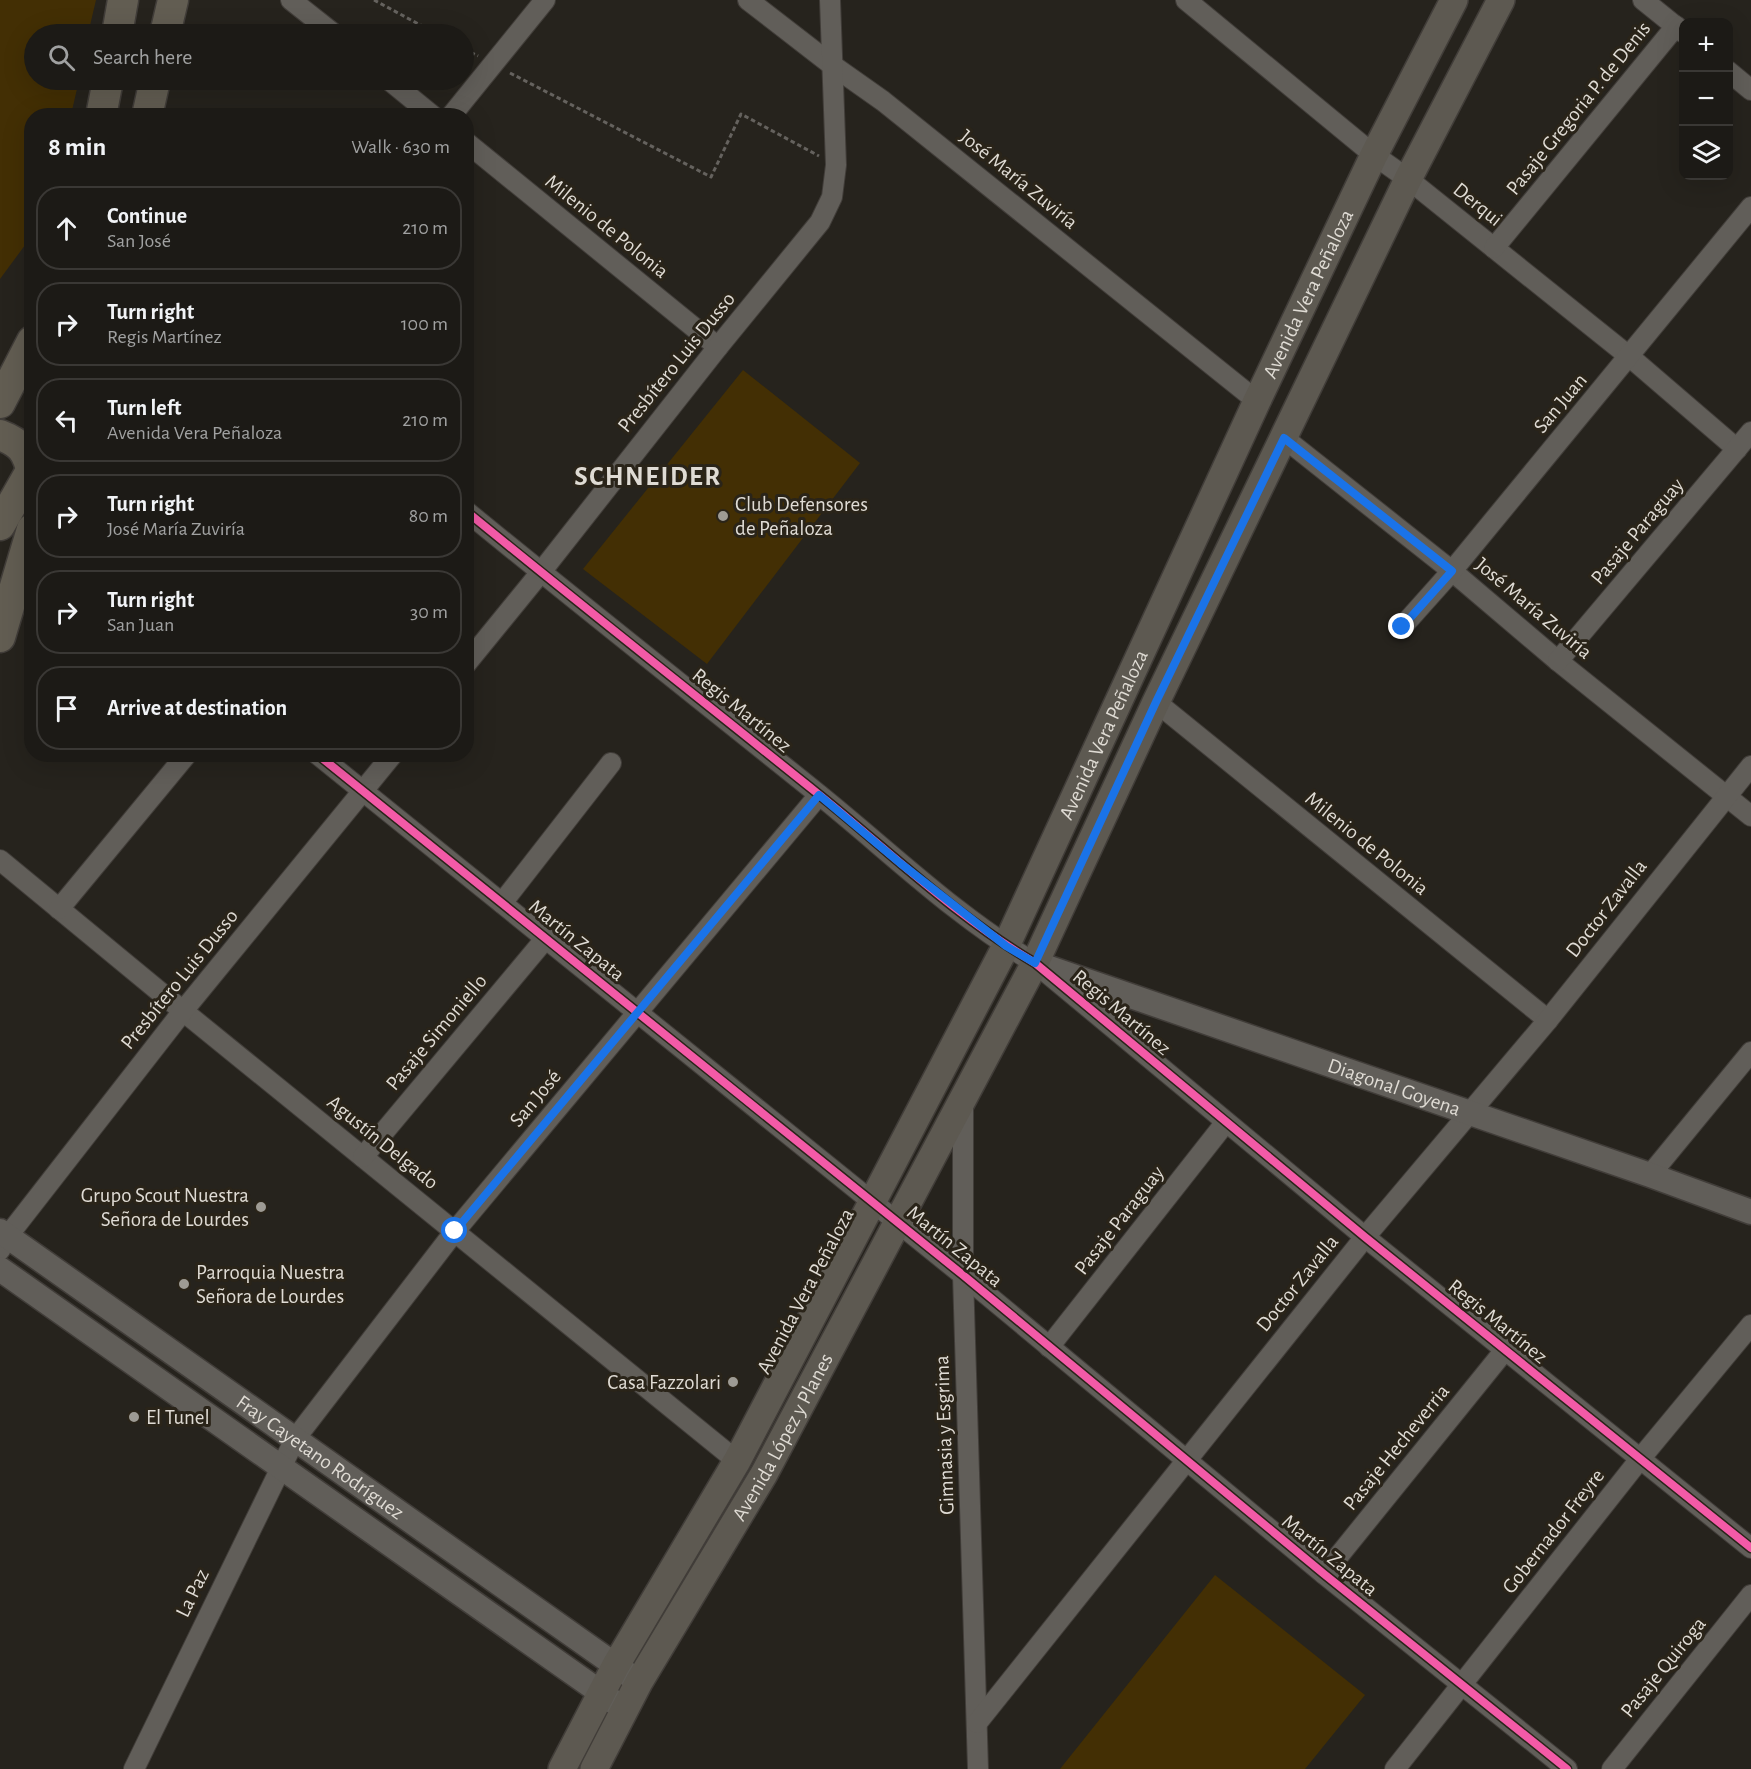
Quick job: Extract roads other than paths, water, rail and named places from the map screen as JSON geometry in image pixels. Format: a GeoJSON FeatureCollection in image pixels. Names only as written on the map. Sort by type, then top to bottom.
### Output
{"type":"FeatureCollection","features":[{"type":"Feature","properties":{"kind":"main road"},"geometry":{"type":"LineString","coordinates":[[119,24],[123,0]]}},
{"type":"Feature","properties":{"kind":"main road"},"geometry":{"type":"LineString","coordinates":[[167,24],[173,0]]}},
{"type":"Feature","properties":{"kind":"main road","name":"Avenida Vera Peñaloza"},"geometry":{"type":"LineString","coordinates":[[737,1461],[1006,946],[1257,401],[1374,155],[1454,0]]}},
{"type":"Feature","properties":{"kind":"main road","name":"Avenida Vera Peñaloza"},"geometry":{"type":"LineString","coordinates":[[963,1100],[1035,963],[1156,702],[1408,179],[1501,0]]}},
{"type":"Feature","properties":{"kind":"main road"},"geometry":{"type":"LineString","coordinates":[[103,108],[106,90]]}},
{"type":"Feature","properties":{"kind":"main road"},"geometry":{"type":"LineString","coordinates":[[149,108],[153,90]]}},
{"type":"Feature","properties":{"kind":"main road"},"geometry":{"type":"LineString","coordinates":[[0,381],[24,345]]}},
{"type":"Feature","properties":{"kind":"main road"},"geometry":{"type":"LineString","coordinates":[[0,403],[24,356]]}},
{"type":"Feature","properties":{"kind":"main road"},"geometry":{"type":"LineString","coordinates":[[0,435],[18,444],[24,450]]}},
{"type":"Feature","properties":{"kind":"main road"},"geometry":{"type":"LineString","coordinates":[[0,525],[24,482]]}},
{"type":"Feature","properties":{"kind":"main road"},"geometry":{"type":"LineString","coordinates":[[0,637],[24,554]]}},
{"type":"Feature","properties":{"kind":"main road","name":"Avenida López y Planes"},"geometry":{"type":"LineString","coordinates":[[594,1769],[639,1682],[764,1474],[963,1100]]}},
{"type":"Feature","properties":{"kind":"main road","name":"Avenida López y Planes"},"geometry":{"type":"LineString","coordinates":[[562,1769],[616,1665],[737,1461]]}},
{"type":"Feature","properties":{"kind":"street"},"geometry":{"type":"LineString","coordinates":[[291,0],[321,24]]}},
{"type":"Feature","properties":{"kind":"street"},"geometry":{"type":"LineString","coordinates":[[474,88],[545,0]]}},
{"type":"Feature","properties":{"kind":"street","name":"José María Zuviría"},"geometry":{"type":"LineString","coordinates":[[748,0],[883,101],[1257,401]]}},
{"type":"Feature","properties":{"kind":"street","name":"Presbítero Luis Dusso"},"geometry":{"type":"LineString","coordinates":[[474,654],[820,222],[832,197],[836,165],[830,0]]}},
{"type":"Feature","properties":{"kind":"street","name":"Derqui"},"geometry":{"type":"LineString","coordinates":[[1186,0],[1374,155],[1408,179],[1630,357],[1737,449]]}},
{"type":"Feature","properties":{"kind":"street"},"geometry":{"type":"LineString","coordinates":[[1643,0],[1679,28]]}},
{"type":"Feature","properties":{"kind":"street","name":"Pasaje Gregoria P. de Denis"},"geometry":{"type":"LineString","coordinates":[[1494,248],[1679,30]]}},
{"type":"Feature","properties":{"kind":"street"},"geometry":{"type":"LineString","coordinates":[[1729,72],[1751,90]]}},
{"type":"Feature","properties":{"kind":"street"},"geometry":{"type":"LineString","coordinates":[[402,90],[424,108]]}},
{"type":"Feature","properties":{"kind":"street"},"geometry":{"type":"LineString","coordinates":[[457,108],[472,90]]}},
{"type":"Feature","properties":{"kind":"street","name":"Milenio de Polonia"},"geometry":{"type":"LineString","coordinates":[[474,149],[718,347]]}},
{"type":"Feature","properties":{"kind":"street","name":"San Juan"},"geometry":{"type":"LineString","coordinates":[[1402,627],[1452,571],[1630,357],[1751,207]]}},
{"type":"Feature","properties":{"kind":"street","name":"Pasaje Paraguay"},"geometry":{"type":"LineString","coordinates":[[1558,661],[1751,432]]}},
{"type":"Feature","properties":{"kind":"street","name":"José María Zuviría"},"geometry":{"type":"LineString","coordinates":[[1284,438],[1452,571],[1558,661],[1751,816]]}},
{"type":"Feature","properties":{"kind":"street","name":"Regis Martínez"},"geometry":{"type":"LineString","coordinates":[[474,518],[900,863],[1006,946],[1035,963],[1365,1237],[1751,1548]]}},
{"type":"Feature","properties":{"kind":"street","name":"Milenio de Polonia"},"geometry":{"type":"LineString","coordinates":[[1156,702],[1548,1020]]}},
{"type":"Feature","properties":{"kind":"street"},"geometry":{"type":"LineString","coordinates":[[59,909],[180,762]]}},
{"type":"Feature","properties":{"kind":"street","name":"Martín Zapata"},"geometry":{"type":"LineString","coordinates":[[327,762],[898,1222],[1324,1574],[1567,1769]]}},
{"type":"Feature","properties":{"kind":"street","name":"Presbítero Luis Dusso"},"geometry":{"type":"LineString","coordinates":[[2,1239],[183,1011],[387,762]]}},
{"type":"Feature","properties":{"kind":"street"},"geometry":{"type":"LineString","coordinates":[[502,903],[611,764]]}},
{"type":"Feature","properties":{"kind":"street","name":"Doctor Zavalla"},"geometry":{"type":"LineString","coordinates":[[977,1723],[1365,1237],[1548,1020],[1751,766]]}},
{"type":"Feature","properties":{"kind":"street","name":"San José"},"geometry":{"type":"LineString","coordinates":[[295,1439],[455,1231],[819,795]]}},
{"type":"Feature","properties":{"kind":"street","name":"Agustín Delgado"},"geometry":{"type":"LineString","coordinates":[[0,860],[737,1461]]}},
{"type":"Feature","properties":{"kind":"street","name":"Pasaje Simoniello"},"geometry":{"type":"LineString","coordinates":[[363,1157],[546,938]]}},
{"type":"Feature","properties":{"kind":"street","name":"Diagonal Goyena"},"geometry":{"type":"LineString","coordinates":[[1035,963],[1470,1112],[1751,1212]]}},
{"type":"Feature","properties":{"kind":"street"},"geometry":{"type":"LineString","coordinates":[[1650,1175],[1751,1052]]}},
{"type":"Feature","properties":{"kind":"street","name":"Gimnasia y Esgrima"},"geometry":{"type":"LineString","coordinates":[[963,1100],[963,1275],[978,1769]]}},
{"type":"Feature","properties":{"kind":"street","name":"Pasaje Paraguay"},"geometry":{"type":"LineString","coordinates":[[1049,1347],[1227,1122]]}},
{"type":"Feature","properties":{"kind":"street","name":"Fray Cayetano Rodríguez"},"geometry":{"type":"LineString","coordinates":[[2,1239],[295,1439],[639,1682]]}},
{"type":"Feature","properties":{"kind":"street","name":"Fray Cayetano Rodríguez"},"geometry":{"type":"LineString","coordinates":[[0,1269],[624,1709]]}},
{"type":"Feature","properties":{"kind":"street","name":"Gobernador Freyre"},"geometry":{"type":"LineString","coordinates":[[1395,1769],[1640,1459],[1751,1325]]}},
{"type":"Feature","properties":{"kind":"street","name":"Pasaje Hecheverria"},"geometry":{"type":"LineString","coordinates":[[1324,1574],[1505,1350]]}},
{"type":"Feature","properties":{"kind":"street","name":"La Paz"},"geometry":{"type":"LineString","coordinates":[[134,1769],[295,1439]]}},
{"type":"Feature","properties":{"kind":"street","name":"Pasaje Quiroga"},"geometry":{"type":"LineString","coordinates":[[1612,1769],[1751,1595]]}},
{"type":"Feature","properties":{"kind":"place","name":"Club Defensores de Peñaloza"},"geometry":{"type":"Point","coordinates":[723,516]}},
{"type":"Feature","properties":{"kind":"place","name":"Grupo Scout Nuestra Señora de Lourdes"},"geometry":{"type":"Point","coordinates":[261,1207]}},
{"type":"Feature","properties":{"kind":"place","name":"Parroquia Nuestra Señora de Lourdes"},"geometry":{"type":"Point","coordinates":[184,1284]}},
{"type":"Feature","properties":{"kind":"place","name":"Casa Fazzolari"},"geometry":{"type":"Point","coordinates":[733,1382]}},
{"type":"Feature","properties":{"kind":"place","name":"El Tunel"},"geometry":{"type":"Point","coordinates":[134,1417]}},
{"type":"Feature","properties":{"kind":"district","name":"SCHNEIDER"},"geometry":{"type":"Point","coordinates":[648,476]}}]}
